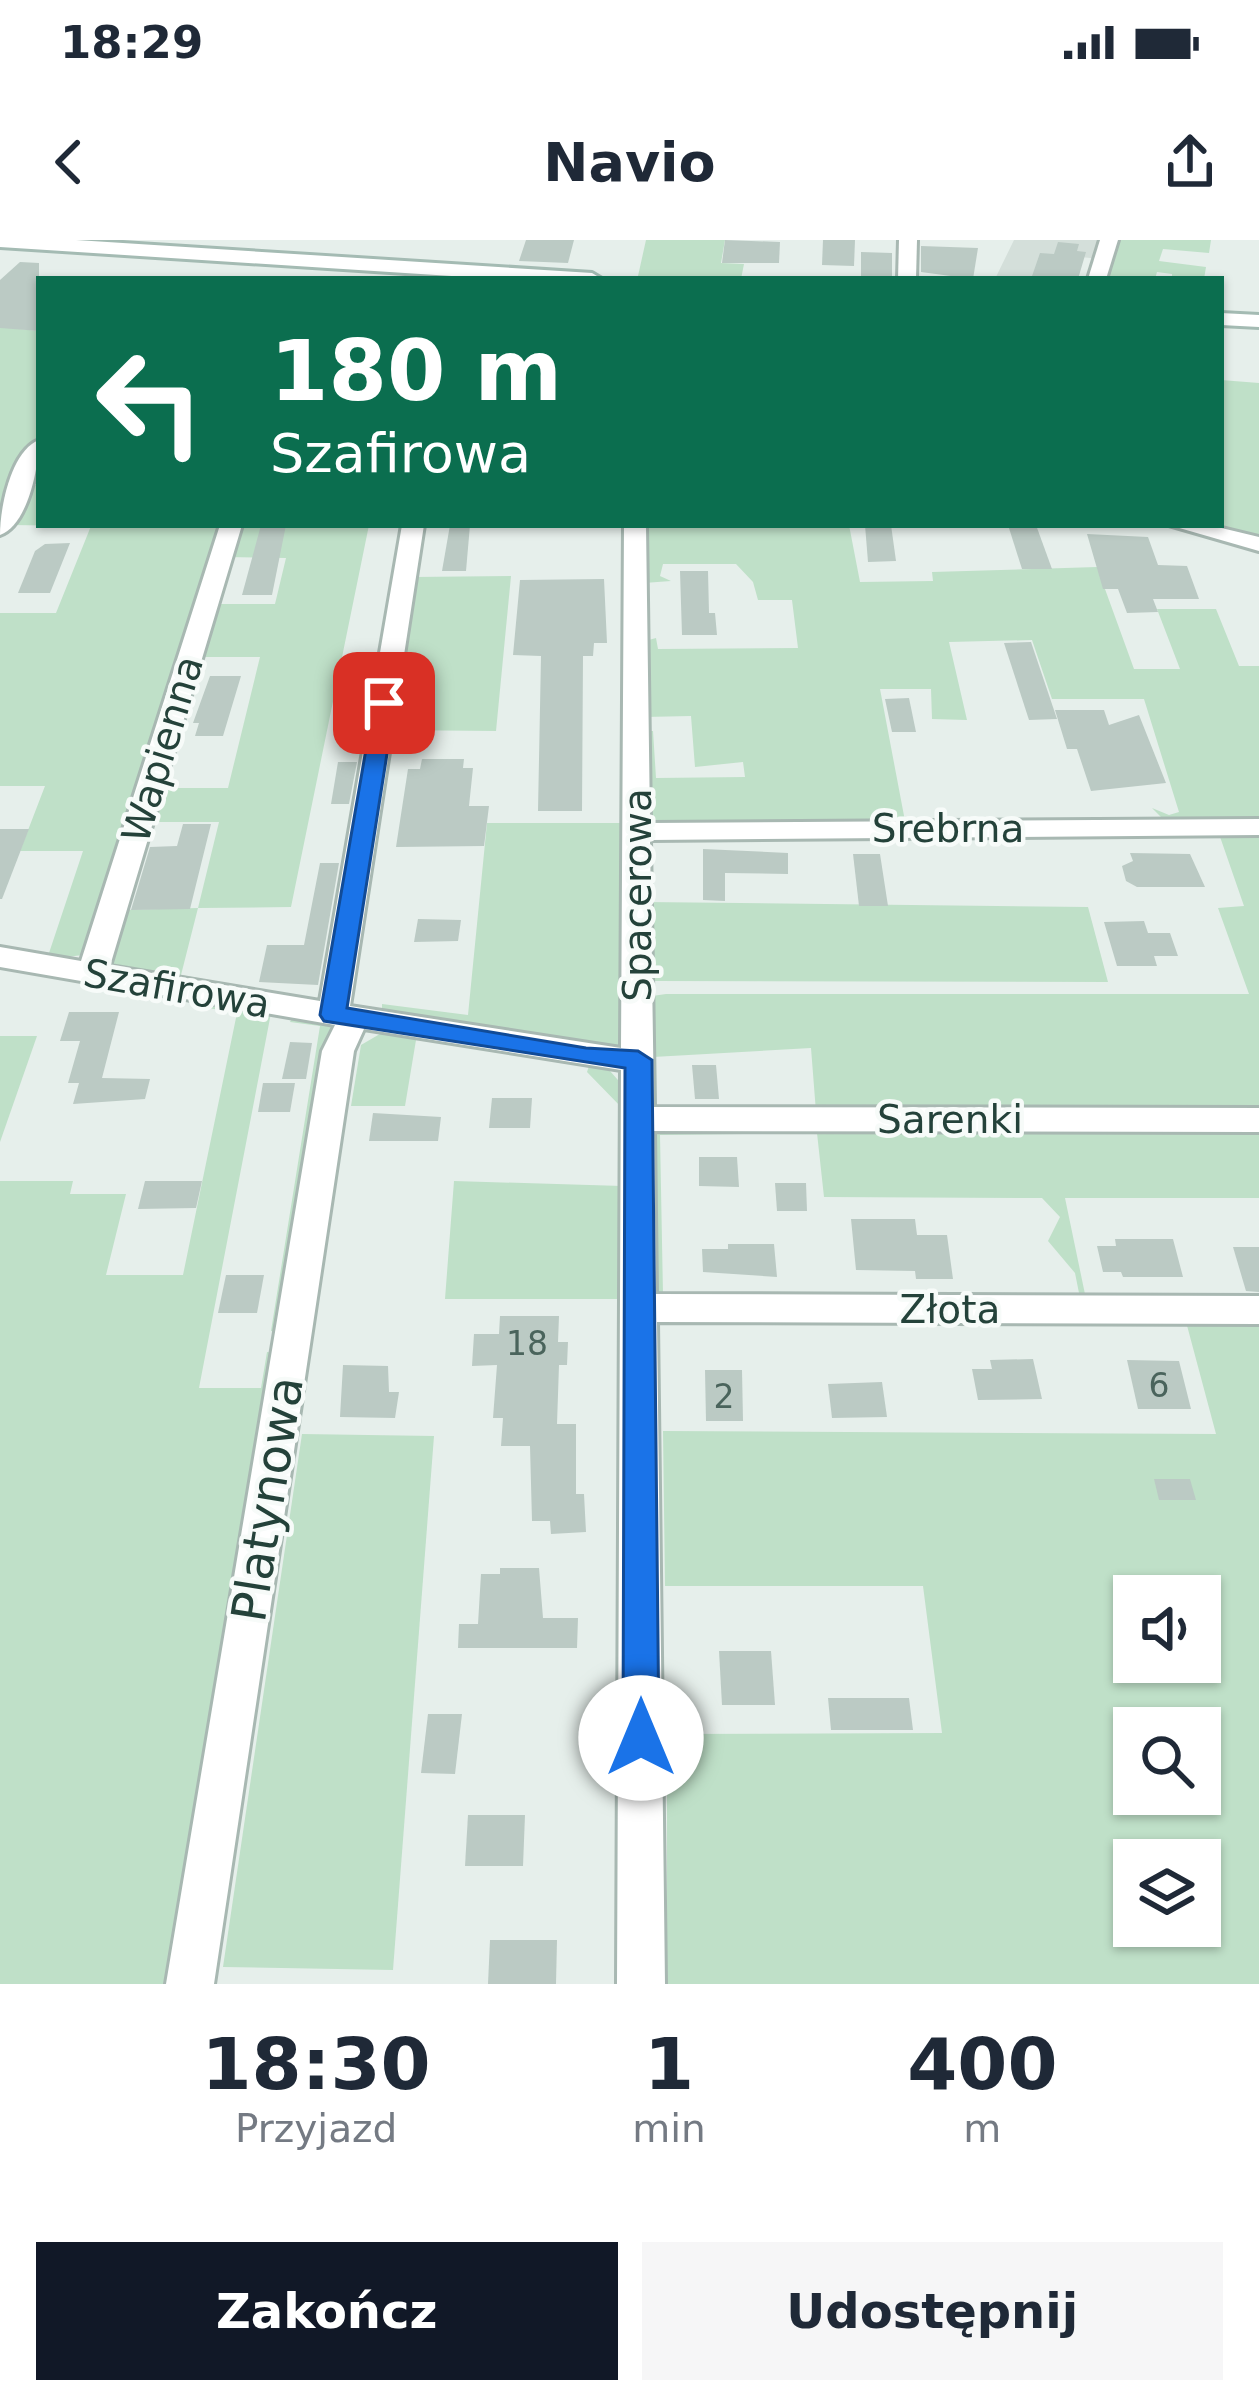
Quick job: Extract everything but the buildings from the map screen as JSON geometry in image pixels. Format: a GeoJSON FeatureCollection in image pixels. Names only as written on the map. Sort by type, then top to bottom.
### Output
{"type":"FeatureCollection","features":[{"type":"Feature","properties":{"kind":"main road"},"geometry":{"type":"LineString","coordinates":[[0,241],[245,248],[558,276]]}},
{"type":"Feature","properties":{"kind":"main road"},"geometry":{"type":"LineString","coordinates":[[1224,319],[1259,321]]}},
{"type":"Feature","properties":{"kind":"street"},"geometry":{"type":"LineString","coordinates":[[907,276],[908,240]]}},
{"type":"Feature","properties":{"kind":"street"},"geometry":{"type":"LineString","coordinates":[[1098,276],[1109,240]]}},
{"type":"Feature","properties":{"kind":"street"},"geometry":{"type":"LineString","coordinates":[[0,529],[36,452]]}},
{"type":"Feature","properties":{"kind":"street","name":"Wapienna"},"geometry":{"type":"LineString","coordinates":[[93,974],[230,528]]}},
{"type":"Feature","properties":{"kind":"street","name":"Platynowa"},"geometry":{"type":"LineString","coordinates":[[190,1984],[344,1016],[413,528]]}},
{"type":"Feature","properties":{"kind":"street","name":"Spacerowa"},"geometry":{"type":"LineString","coordinates":[[635,528],[641,1984]]}},
{"type":"Feature","properties":{"kind":"street"},"geometry":{"type":"LineString","coordinates":[[1192,528],[1259,544]]}},
{"type":"Feature","properties":{"kind":"street","name":"Srebrna"},"geometry":{"type":"LineString","coordinates":[[637,832],[1259,826]]}},
{"type":"Feature","properties":{"kind":"street","name":"Szafirowa"},"geometry":{"type":"LineString","coordinates":[[0,957],[586,1057],[638,1060]]}},
{"type":"Feature","properties":{"kind":"street","name":"Sarenki"},"geometry":{"type":"LineString","coordinates":[[640,1119],[1259,1120]]}},
{"type":"Feature","properties":{"kind":"street","name":"Złota"},"geometry":{"type":"LineString","coordinates":[[641,1308],[1259,1310]]}},
{"type":"Feature","properties":{"kind":"shaded area"},"geometry":{"type":"Polygon","coordinates":[[[1014,240],[1104,240],[1099,259],[1081,257],[1072,276],[996,276],[1014,240]]]}},
{"type":"Feature","properties":{"kind":"green space"},"geometry":{"type":"Polygon","coordinates":[[[646,240],[725,240],[721,263],[744,264],[742,276],[638,276],[646,240]]]}},
{"type":"Feature","properties":{"kind":"green space"},"geometry":{"type":"Polygon","coordinates":[[[1115,240],[1211,240],[1209,253],[1163,249],[1159,261],[1206,267],[1204,276],[1157,272],[1156,276],[1105,276],[1115,240]]]}},
{"type":"Feature","properties":{"kind":"green space"},"geometry":{"type":"Polygon","coordinates":[[[0,327],[36,331],[36,438],[0,514],[0,327]]]}},
{"type":"Feature","properties":{"kind":"green space"},"geometry":{"type":"Polygon","coordinates":[[[1224,380],[1259,383],[1259,540],[1208,528],[1224,528],[1224,380]]]}},
{"type":"Feature","properties":{"kind":"green space"},"geometry":{"type":"Polygon","coordinates":[[[28,485],[36,485],[36,525],[9,525],[28,485]]]}},
{"type":"Feature","properties":{"kind":"green space"},"geometry":{"type":"Polygon","coordinates":[[[90,528],[224,528],[201,604],[275,604],[286,558],[226,557],[235,528],[368,528],[291,907],[198,908],[219,822],[146,822],[156,788],[228,788],[260,657],[183,657],[83,955],[58,958],[10,949],[49,953],[83,851],[20,851],[45,786],[0,786],[0,613],[56,613],[90,528]]]}},
{"type":"Feature","properties":{"kind":"green space"},"geometry":{"type":"Polygon","coordinates":[[[642,528],[850,528],[860,582],[933,581],[932,572],[1097,567],[1134,669],[1180,669],[1157,609],[1216,609],[1239,666],[1259,666],[1259,820],[1164,820],[1152,808],[1169,815],[1179,812],[1144,699],[1052,699],[1032,640],[949,642],[967,720],[932,719],[931,689],[880,689],[905,821],[648,824],[644,731],[653,731],[656,778],[745,777],[743,762],[695,767],[691,716],[644,717],[645,641],[656,638],[658,649],[798,648],[792,600],[758,600],[753,582],[736,564],[663,564],[660,576],[671,581],[644,583],[642,528]]]}},
{"type":"Feature","properties":{"kind":"green space"},"geometry":{"type":"Polygon","coordinates":[[[511,576],[496,731],[386,730],[413,577],[511,576]]]}},
{"type":"Feature","properties":{"kind":"green space"},"geometry":{"type":"Polygon","coordinates":[[[487,823],[627,823],[621,1044],[612,1048],[382,1016],[382,1004],[468,1015],[487,823]]]}},
{"type":"Feature","properties":{"kind":"green space"},"geometry":{"type":"Polygon","coordinates":[[[1218,831],[1259,832],[1259,1110],[816,1112],[811,1048],[653,1057],[652,996],[666,994],[1249,994],[1218,908],[1244,906],[1218,831]]]}},
{"type":"Feature","properties":{"kind":"green space"},"geometry":{"type":"Polygon","coordinates":[[[645,902],[1088,907],[1108,982],[655,981],[647,979],[645,902]]]}},
{"type":"Feature","properties":{"kind":"green space"},"geometry":{"type":"Polygon","coordinates":[[[198,908],[181,975],[275,992],[106,964],[120,910],[198,908]]]}},
{"type":"Feature","properties":{"kind":"green space"},"geometry":{"type":"Polygon","coordinates":[[[206,998],[271,1013],[199,1388],[261,1388],[267,1352],[278,1353],[171,1984],[0,1984],[0,1181],[73,1181],[70,1194],[126,1194],[106,1275],[183,1275],[237,1013],[191,1005],[206,998]]]}},
{"type":"Feature","properties":{"kind":"green space"},"geometry":{"type":"Polygon","coordinates":[[[294,1014],[331,1023],[333,1029],[281,1332],[271,1331],[320,1026],[290,1022],[294,1014]]]}},
{"type":"Feature","properties":{"kind":"green space"},"geometry":{"type":"Polygon","coordinates":[[[385,1031],[414,1035],[416,1040],[405,1106],[351,1106],[361,1045],[385,1031]]]}},
{"type":"Feature","properties":{"kind":"green space"},"geometry":{"type":"Polygon","coordinates":[[[0,1036],[37,1036],[0,1142],[0,1036]]]}},
{"type":"Feature","properties":{"kind":"green space"},"geometry":{"type":"Polygon","coordinates":[[[589,1066],[610,1071],[625,1088],[627,1299],[445,1299],[454,1181],[622,1186],[623,1109],[587,1072],[589,1066]]]}},
{"type":"Feature","properties":{"kind":"green space"},"geometry":{"type":"Polygon","coordinates":[[[663,1128],[1259,1128],[1259,1198],[1065,1198],[1086,1299],[1080,1298],[1075,1273],[1048,1241],[1060,1217],[1042,1198],[824,1197],[817,1133],[660,1135],[663,1295],[654,1291],[652,1137],[663,1128]]]}},
{"type":"Feature","properties":{"kind":"green space"},"geometry":{"type":"Polygon","coordinates":[[[1185,1318],[1259,1320],[1259,1984],[667,1984],[667,1734],[942,1733],[923,1586],[665,1586],[663,1431],[1216,1434],[1185,1318]]]}},
{"type":"Feature","properties":{"kind":"green space"},"geometry":{"type":"Polygon","coordinates":[[[302,1434],[434,1436],[393,1970],[223,1967],[302,1434]]]}},
{"type":"Feature","properties":{"kind":"route"},"geometry":{"type":"LineString","coordinates":[[384,703],[333,1015],[586,1057],[638,1060],[641,1738]]}}]}
